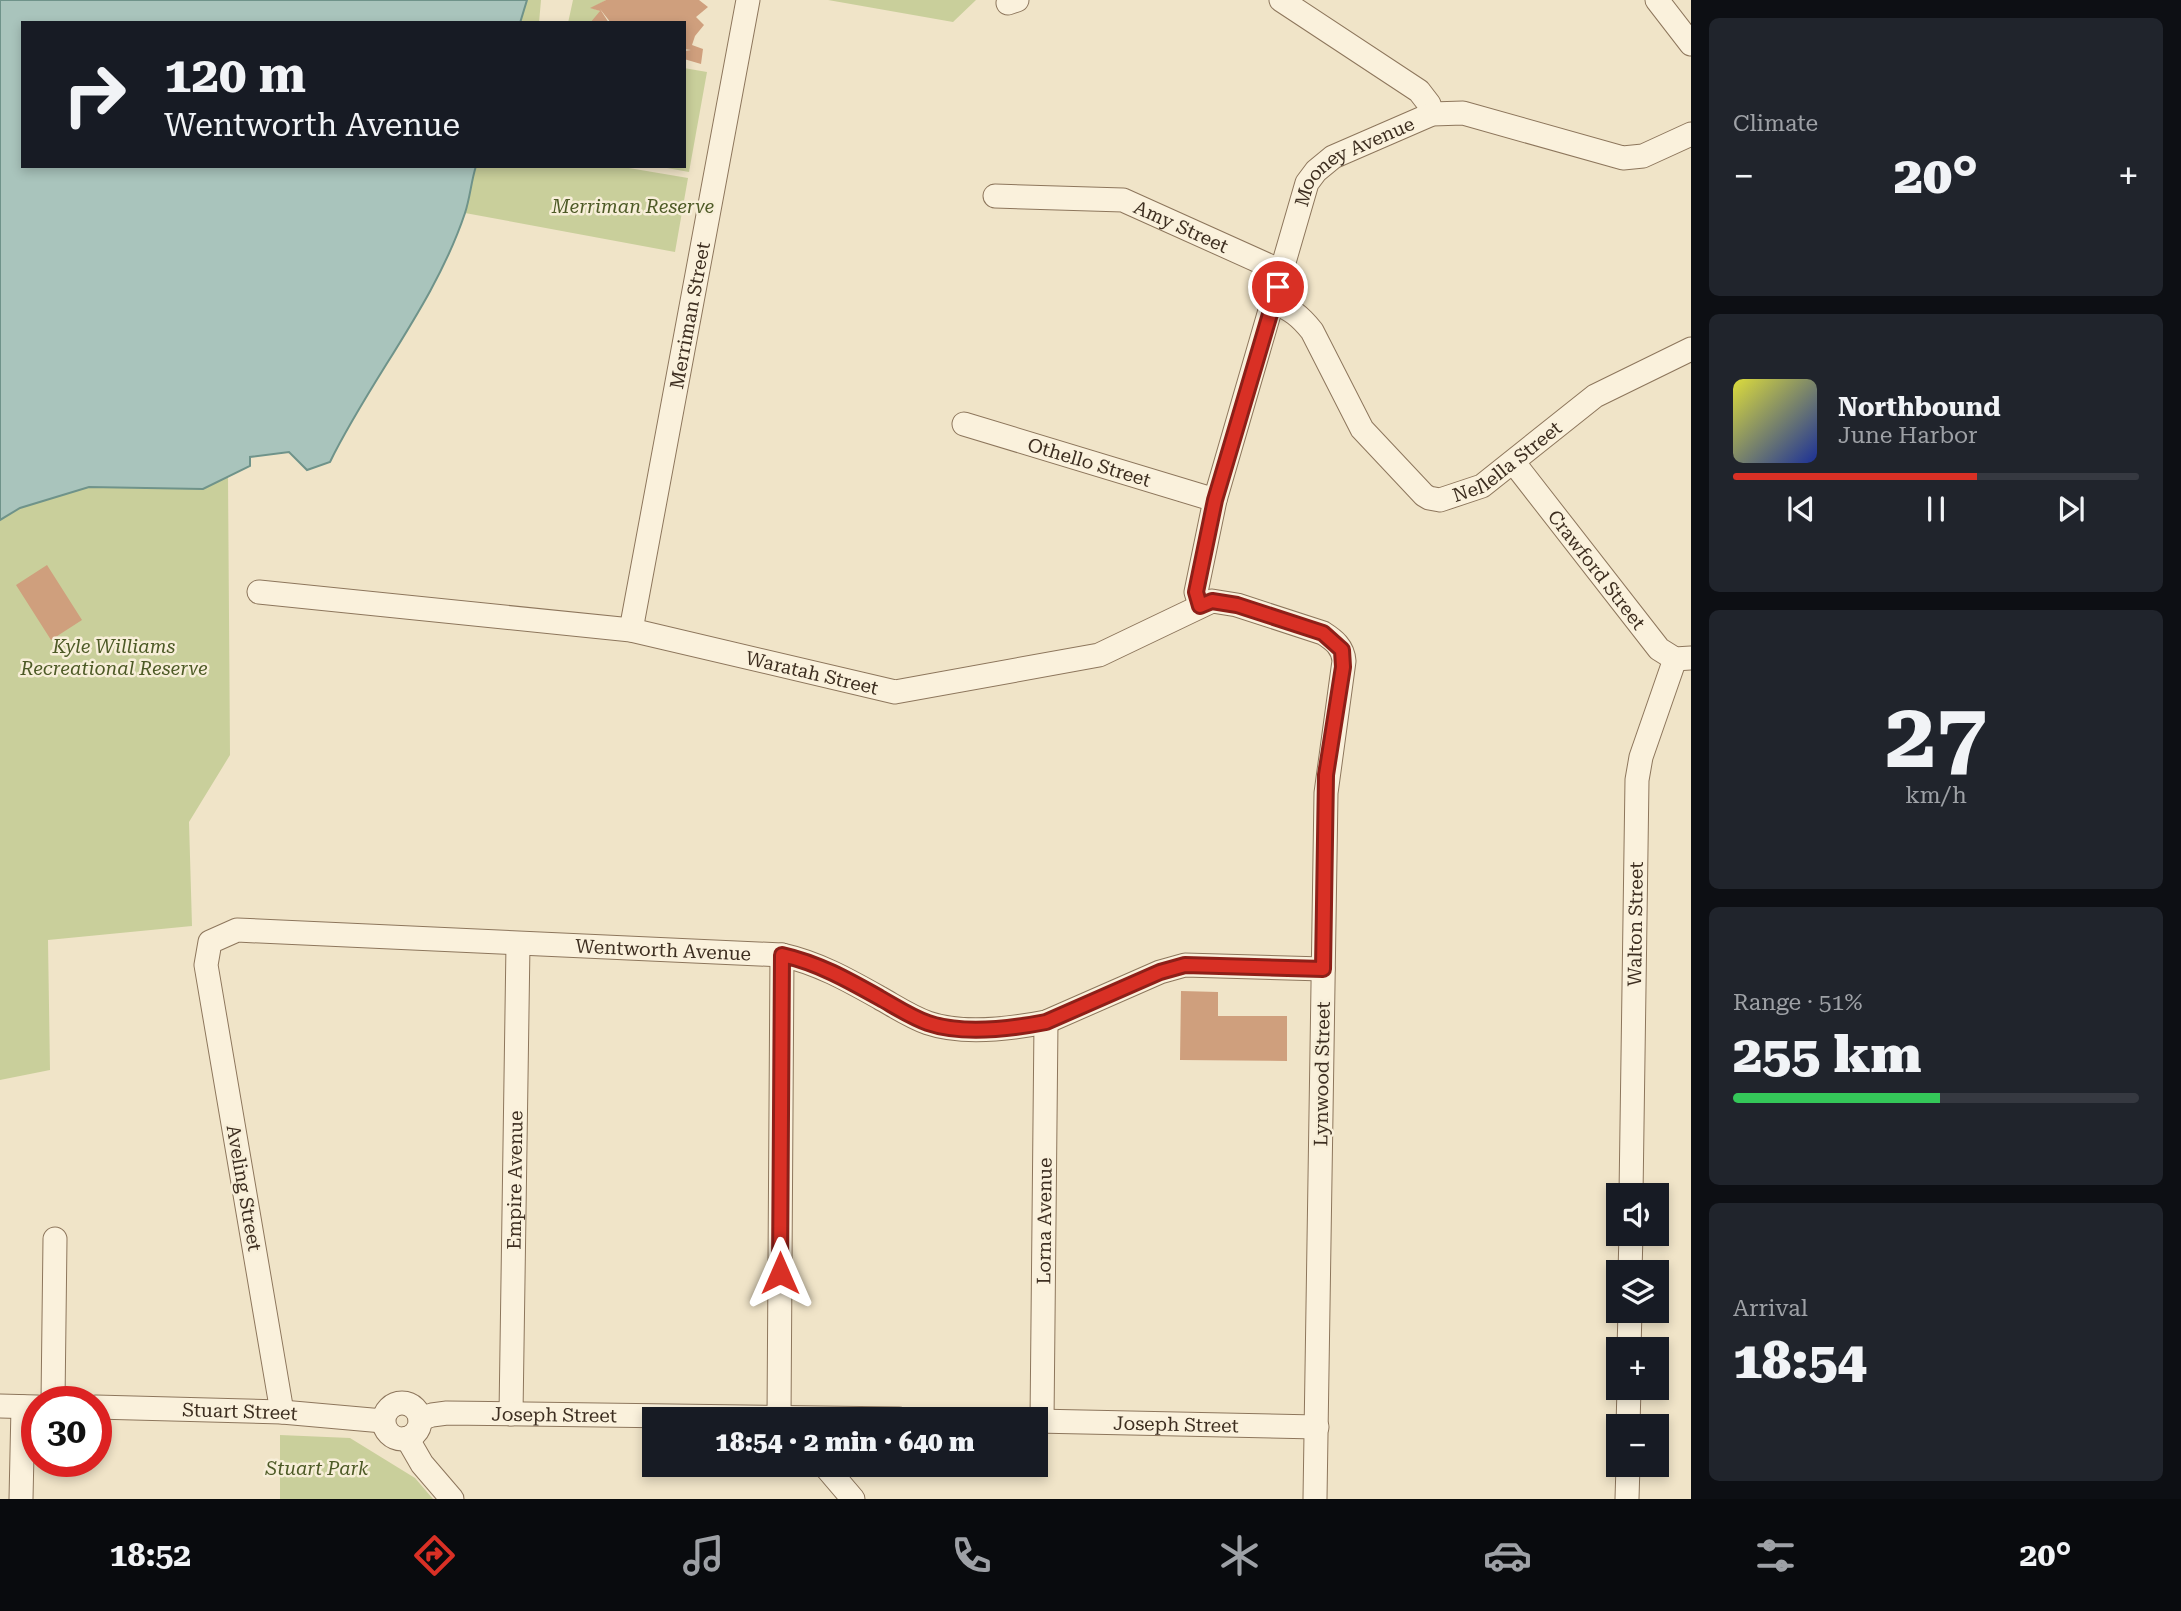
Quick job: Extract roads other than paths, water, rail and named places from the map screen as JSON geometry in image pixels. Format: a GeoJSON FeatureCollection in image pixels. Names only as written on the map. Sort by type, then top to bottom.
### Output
{"type":"FeatureCollection","features":[{"type":"Feature","properties":{"kind":"street","name":"Merriman Street"},"geometry":{"type":"LineString","coordinates":[[631,631],[748,0]]}},
{"type":"Feature","properties":{"kind":"street"},"geometry":{"type":"LineString","coordinates":[[1282,0],[1419,91],[1433,114]]}},
{"type":"Feature","properties":{"kind":"street"},"geometry":{"type":"LineString","coordinates":[[1657,0],[1691,44]]}},
{"type":"Feature","properties":{"kind":"street","name":"Mooney Avenue"},"geometry":{"type":"LineString","coordinates":[[1200,606],[1196,592],[1215,500],[1307,183],[1316,170],[1333,157],[1433,114],[1463,113],[1623,158],[1643,156],[1691,134]]}},
{"type":"Feature","properties":{"kind":"street","name":"Amy Street"},"geometry":{"type":"LineString","coordinates":[[995,196],[1123,200],[1283,272]]}},
{"type":"Feature","properties":{"kind":"street","name":"Nellella Street"},"geometry":{"type":"LineString","coordinates":[[1273,302],[1293,310],[1303,319],[1312,331],[1362,429],[1429,498],[1451,498],[1482,486],[1595,396],[1691,349]]}},
{"type":"Feature","properties":{"kind":"street","name":"Othello Street"},"geometry":{"type":"LineString","coordinates":[[964,424],[1215,500]]}},
{"type":"Feature","properties":{"kind":"street","name":"Crawford Street"},"geometry":{"type":"LineString","coordinates":[[1514,463],[1659,649],[1683,658]]}},
{"type":"Feature","properties":{"kind":"street","name":"Waratah Street"},"geometry":{"type":"LineString","coordinates":[[259,592],[631,631],[902,691],[1099,655],[1212,601],[1237,605],[1323,633],[1342,650]]}},
{"type":"Feature","properties":{"kind":"street","name":"Lynwood Street"},"geometry":{"type":"LineString","coordinates":[[1315,1499],[1326,775],[1343,667],[1342,650]]}},
{"type":"Feature","properties":{"kind":"street","name":"Walton Street"},"geometry":{"type":"LineString","coordinates":[[1631,1183],[1637,780],[1641,757],[1683,658]]}},
{"type":"Feature","properties":{"kind":"street","name":"Wentworth Avenue"},"geometry":{"type":"LineString","coordinates":[[206,965],[210,942],[237,930],[782,955],[807,961],[835,973],[930,1024],[979,1029],[1028,1026],[1046,1022],[1160,972],[1185,965],[1323,969]]}},
{"type":"Feature","properties":{"kind":"street","name":"Empire Avenue"},"geometry":{"type":"LineString","coordinates":[[511,1414],[518,944]]}},
{"type":"Feature","properties":{"kind":"street"},"geometry":{"type":"LineString","coordinates":[[779,1407],[782,955]]}},
{"type":"Feature","properties":{"kind":"street","name":"Aveling Street"},"geometry":{"type":"LineString","coordinates":[[206,965],[282,1412]]}},
{"type":"Feature","properties":{"kind":"street","name":"Lorna Avenue"},"geometry":{"type":"LineString","coordinates":[[1039,1407],[1046,1022]]}},
{"type":"Feature","properties":{"kind":"street"},"geometry":{"type":"LineString","coordinates":[[53,1386],[55,1240]]}},
{"type":"Feature","properties":{"kind":"street"},"geometry":{"type":"LineString","coordinates":[[413,1429],[401,1439],[391,1436],[383,1421],[388,1409],[398,1403],[415,1409],[413,1429],[422,1464],[452,1499]]}},
{"type":"Feature","properties":{"kind":"street"},"geometry":{"type":"LineString","coordinates":[[0,1406],[21,1407]]}},
{"type":"Feature","properties":{"kind":"street","name":"Stuart Street"},"geometry":{"type":"LineString","coordinates":[[112,1407],[282,1412],[383,1421]]}},
{"type":"Feature","properties":{"kind":"street","name":"Joseph Street"},"geometry":{"type":"LineString","coordinates":[[413,1429],[432,1415],[446,1413],[642,1416]]}},
{"type":"Feature","properties":{"kind":"street","name":"Joseph Street"},"geometry":{"type":"LineString","coordinates":[[1048,1421],[1317,1427]]}},
{"type":"Feature","properties":{"kind":"street"},"geometry":{"type":"LineString","coordinates":[[21,1499],[23,1477]]}},
{"type":"Feature","properties":{"kind":"street"},"geometry":{"type":"LineString","coordinates":[[1627,1499],[1628,1477]]}},
{"type":"Feature","properties":{"kind":"water"},"geometry":{"type":"Polygon","coordinates":[[[0,0],[527,0],[521,21],[21,21],[21,168],[476,168],[465,213],[437,278],[330,462],[307,470],[289,452],[250,457],[250,466],[203,489],[89,487],[20,508],[0,520],[0,0]]]}},
{"type":"Feature","properties":{"kind":"park label","name":"Merriman Reserve"},"geometry":{"type":"Point","coordinates":[633,206]}},
{"type":"Feature","properties":{"kind":"park label","name":"Kyle Williams Recreational Reserve"},"geometry":{"type":"Point","coordinates":[114,657]}},
{"type":"Feature","properties":{"kind":"park label","name":"Stuart Park"},"geometry":{"type":"Point","coordinates":[317,1468]}}]}
